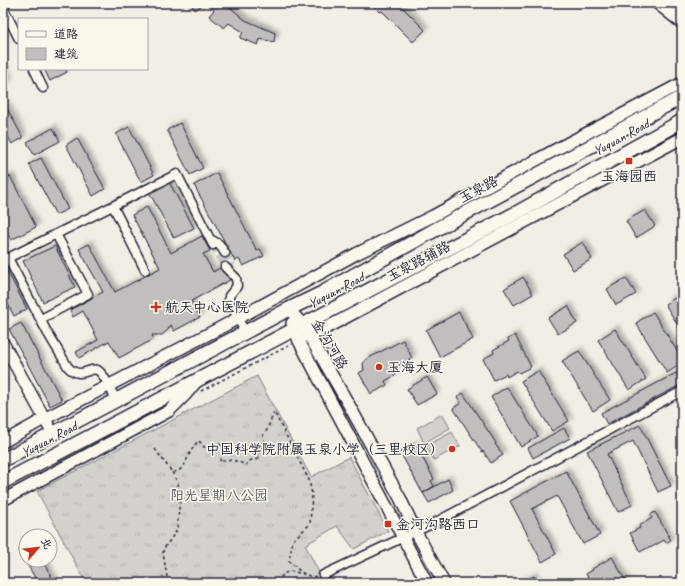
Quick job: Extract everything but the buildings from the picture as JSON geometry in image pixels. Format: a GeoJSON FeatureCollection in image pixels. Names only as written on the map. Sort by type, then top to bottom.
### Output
{"type":"FeatureCollection","features":[{"type":"Feature","properties":{"kind":"main road","name":"玉泉路"},"geometry":{"type":"LineString","coordinates":[[288,309],[337,284],[682,97]]}},
{"type":"Feature","properties":{"kind":"main road"},"geometry":{"type":"LineString","coordinates":[[662,133],[678,116],[682,114]]}},
{"type":"Feature","properties":{"kind":"main road","name":"Yuquan Road"},"geometry":{"type":"LineString","coordinates":[[3,482],[199,385],[271,342],[301,333],[340,305],[520,211],[682,122]]}},
{"type":"Feature","properties":{"kind":"main road"},"geometry":{"type":"LineString","coordinates":[[337,284],[330,298],[333,303],[340,305]]}},
{"type":"Feature","properties":{"kind":"main road","name":"Yuquan Road"},"geometry":{"type":"LineString","coordinates":[[5,455],[53,434],[288,309]]}},
{"type":"Feature","properties":{"kind":"main road"},"geometry":{"type":"LineString","coordinates":[[271,342],[280,325],[278,319],[272,318]]}},
{"type":"Feature","properties":{"kind":"street"},"geometry":{"type":"LineString","coordinates":[[657,3],[682,22]]}},
{"type":"Feature","properties":{"kind":"street"},"geometry":{"type":"LineString","coordinates":[[675,3],[682,9]]}},
{"type":"Feature","properties":{"kind":"street"},"geometry":{"type":"LineString","coordinates":[[3,7],[18,37]]}},
{"type":"Feature","properties":{"kind":"street"},"geometry":{"type":"LineString","coordinates":[[34,70],[43,88]]}},
{"type":"Feature","properties":{"kind":"street"},"geometry":{"type":"LineString","coordinates":[[3,442],[356,254],[464,199],[682,83]]}},
{"type":"Feature","properties":{"kind":"street"},"geometry":{"type":"LineString","coordinates":[[595,129],[629,126]]}},
{"type":"Feature","properties":{"kind":"street","name":"玉泉路辅路"},"geometry":{"type":"LineString","coordinates":[[301,333],[559,204],[682,138]]}},
{"type":"Feature","properties":{"kind":"street"},"geometry":{"type":"LineString","coordinates":[[116,400],[101,372],[93,369],[79,374],[72,371],[68,367],[8,258],[177,174],[211,242],[219,244],[225,253]]}},
{"type":"Feature","properties":{"kind":"street"},"geometry":{"type":"LineString","coordinates":[[440,227],[464,199]]}},
{"type":"Feature","properties":{"kind":"street"},"geometry":{"type":"LineString","coordinates":[[520,211],[559,204]]}},
{"type":"Feature","properties":{"kind":"street"},"geometry":{"type":"LineString","coordinates":[[113,206],[145,270]]}},
{"type":"Feature","properties":{"kind":"street"},"geometry":{"type":"LineString","coordinates":[[41,319],[88,294],[56,234]]}},
{"type":"Feature","properties":{"kind":"street"},"geometry":{"type":"LineString","coordinates":[[230,269],[236,278],[237,286],[229,296],[229,301],[245,332]]}},
{"type":"Feature","properties":{"kind":"street","name":"金沟河路"},"geometry":{"type":"LineString","coordinates":[[288,309],[427,583]]}},
{"type":"Feature","properties":{"kind":"street","name":"金沟河路"},"geometry":{"type":"LineString","coordinates":[[301,333],[349,405],[400,498],[416,532],[444,583]]}},
{"type":"Feature","properties":{"kind":"street"},"geometry":{"type":"LineString","coordinates":[[3,343],[53,434]]}},
{"type":"Feature","properties":{"kind":"street"},"geometry":{"type":"LineString","coordinates":[[3,500],[169,411],[186,394],[199,385]]}},
{"type":"Feature","properties":{"kind":"street"},"geometry":{"type":"LineString","coordinates":[[323,575],[416,532],[682,391]]}},
{"type":"Feature","properties":{"kind":"path"},"geometry":{"type":"LineString","coordinates":[[199,385],[301,333]]}},
{"type":"Feature","properties":{"kind":"path"},"geometry":{"type":"LineString","coordinates":[[172,472],[176,472],[185,466],[188,455],[198,441],[204,448],[210,448],[220,444],[225,450],[221,456],[220,462],[223,460],[236,461],[246,465],[253,459],[260,460],[258,457],[264,440],[263,435],[267,430],[274,412],[309,480],[312,494],[310,524],[293,540],[289,561],[305,575]]}},
{"type":"Feature","properties":{"kind":"path"},"geometry":{"type":"LineString","coordinates":[[155,449],[172,472],[178,484],[180,498],[177,530],[164,547],[163,553],[168,583]]}},
{"type":"Feature","properties":{"kind":"path"},"geometry":{"type":"LineString","coordinates":[[278,583],[283,574],[290,571],[313,577],[323,575]]}},
{"type":"Feature","properties":{"kind":"green space","name":"阳光星期八公园"},"geometry":{"type":"Polygon","coordinates":[[[257,376],[311,477],[349,457],[388,531],[354,549],[337,526],[305,545],[324,582],[322,583],[86,583],[37,491],[257,376]]]}},
{"type":"Feature","properties":{"kind":"green space"},"geometry":{"type":"Polygon","coordinates":[[[442,414],[450,428],[424,443],[417,428],[442,414]]]}},
{"type":"Feature","properties":{"kind":"green space"},"geometry":{"type":"Polygon","coordinates":[[[452,432],[460,446],[434,460],[426,446],[452,432]]]}},
{"type":"Feature","properties":{"kind":"tunnel"},"geometry":{"type":"LineString","coordinates":[[213,245],[225,267]]}},
{"type":"Feature","properties":{"kind":"tunnel"},"geometry":{"type":"LineString","coordinates":[[225,253],[232,266]]}},
{"type":"Feature","properties":{"kind":"place","name":"玉海园西"},"geometry":{"type":"Point","coordinates":[629,161]}},
{"type":"Feature","properties":{"kind":"place","name":"航天中心医院"},"geometry":{"type":"Point","coordinates":[156,307]}},
{"type":"Feature","properties":{"kind":"place","name":"玉海大厦"},"geometry":{"type":"Point","coordinates":[379,367]}},
{"type":"Feature","properties":{"kind":"place","name":"中国科学院附属玉泉小学（三里校区）"},"geometry":{"type":"Point","coordinates":[452,449]}},
{"type":"Feature","properties":{"kind":"place","name":"金河沟路西口"},"geometry":{"type":"Point","coordinates":[388,524]}}]}
